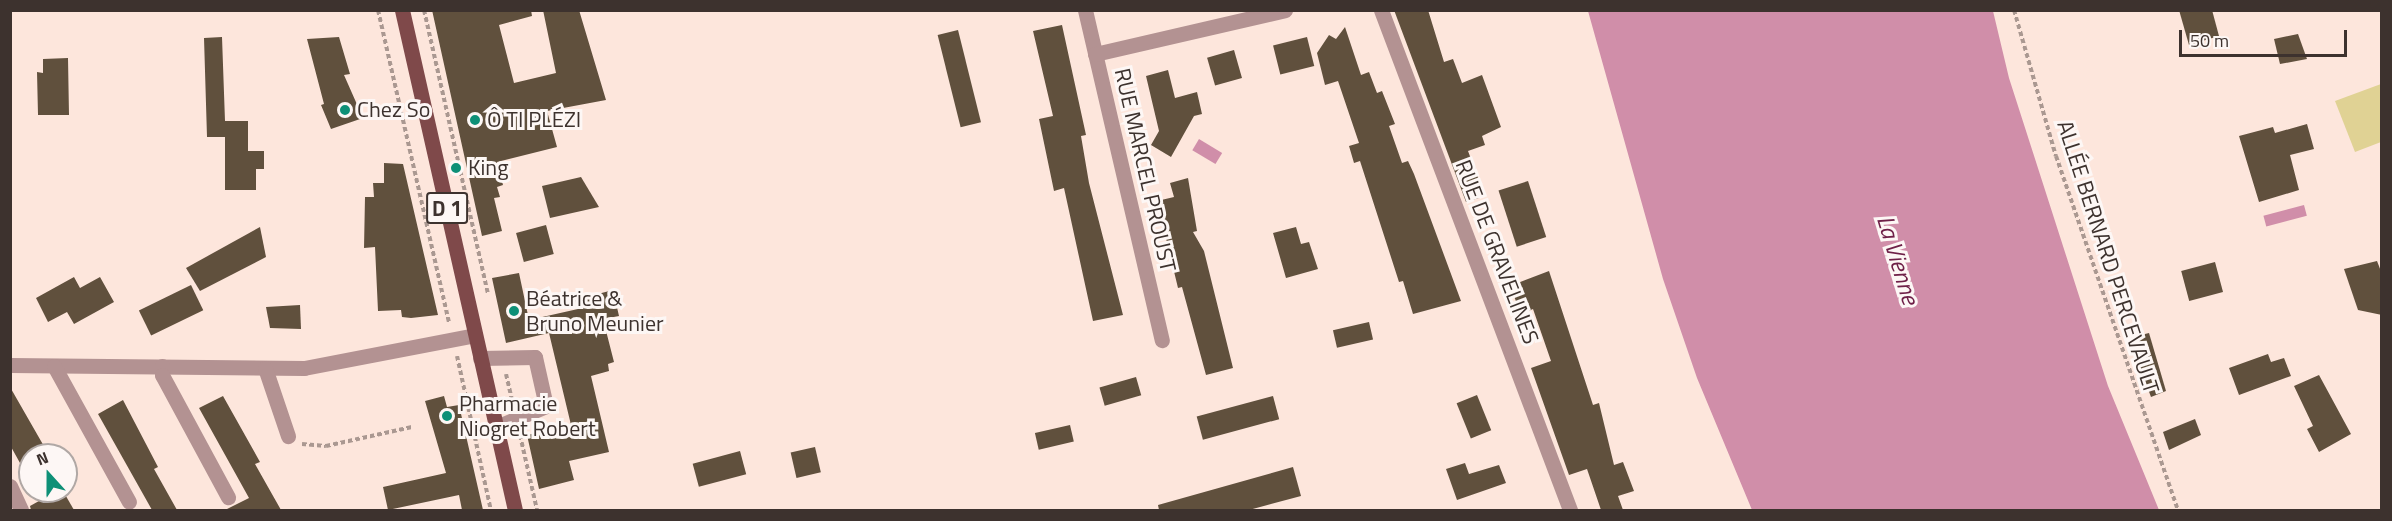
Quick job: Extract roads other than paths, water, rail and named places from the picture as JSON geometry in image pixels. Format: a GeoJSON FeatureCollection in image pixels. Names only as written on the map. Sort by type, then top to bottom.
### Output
{"type":"FeatureCollection","features":[{"type":"Feature","properties":{"kind":"main road","name":"D 1"},"geometry":{"type":"LineString","coordinates":[[402,10],[514,510]]}},
{"type":"Feature","properties":{"kind":"street","name":"RUE MARCEL PROUST"},"geometry":{"type":"LineString","coordinates":[[1085,10],[1162,340]]}},
{"type":"Feature","properties":{"kind":"street"},"geometry":{"type":"LineString","coordinates":[[1095,54],[1286,10]]}},
{"type":"Feature","properties":{"kind":"street","name":"RUE DE GRAVELINES"},"geometry":{"type":"LineString","coordinates":[[1381,10],[1570,510]]}},
{"type":"Feature","properties":{"kind":"street"},"geometry":{"type":"LineString","coordinates":[[10,365],[265,368],[346,363],[475,335]]}},
{"type":"Feature","properties":{"kind":"street"},"geometry":{"type":"LineString","coordinates":[[480,358],[535,357],[546,406],[496,427]]}},
{"type":"Feature","properties":{"kind":"street"},"geometry":{"type":"LineString","coordinates":[[54,366],[129,502]]}},
{"type":"Feature","properties":{"kind":"street"},"geometry":{"type":"LineString","coordinates":[[162,366],[162,375],[228,497]]}},
{"type":"Feature","properties":{"kind":"street"},"geometry":{"type":"LineString","coordinates":[[265,368],[288,436]]}},
{"type":"Feature","properties":{"kind":"street"},"geometry":{"type":"LineString","coordinates":[[10,486],[21,510]]}},
{"type":"Feature","properties":{"kind":"water","name":"La Vienne"},"geometry":{"type":"Polygon","coordinates":[[[1588,11],[1993,11],[2009,78],[2108,386],[2159,510],[1752,510],[1697,378],[1663,279],[1588,11]]]}},
{"type":"Feature","properties":{"kind":"water"},"geometry":{"type":"Polygon","coordinates":[[[1199,139],[1222,153],[1215,164],[1192,150],[1199,139]]]}},
{"type":"Feature","properties":{"kind":"water"},"geometry":{"type":"Polygon","coordinates":[[[2304,205],[2307,216],[2266,226],[2263,216],[2304,205]]]}},
{"type":"Feature","properties":{"kind":"place","name":"Chez So"},"geometry":{"type":"Point","coordinates":[345,110]}},
{"type":"Feature","properties":{"kind":"place","name":"Ô TI PLÉZI"},"geometry":{"type":"Point","coordinates":[475,120]}},
{"type":"Feature","properties":{"kind":"place","name":"King"},"geometry":{"type":"Point","coordinates":[456,168]}},
{"type":"Feature","properties":{"kind":"place","name":"Béatrice & Bruno Meunier"},"geometry":{"type":"Point","coordinates":[514,311]}},
{"type":"Feature","properties":{"kind":"place","name":"Pharmacie Niogret Robert"},"geometry":{"type":"Point","coordinates":[447,416]}}]}
